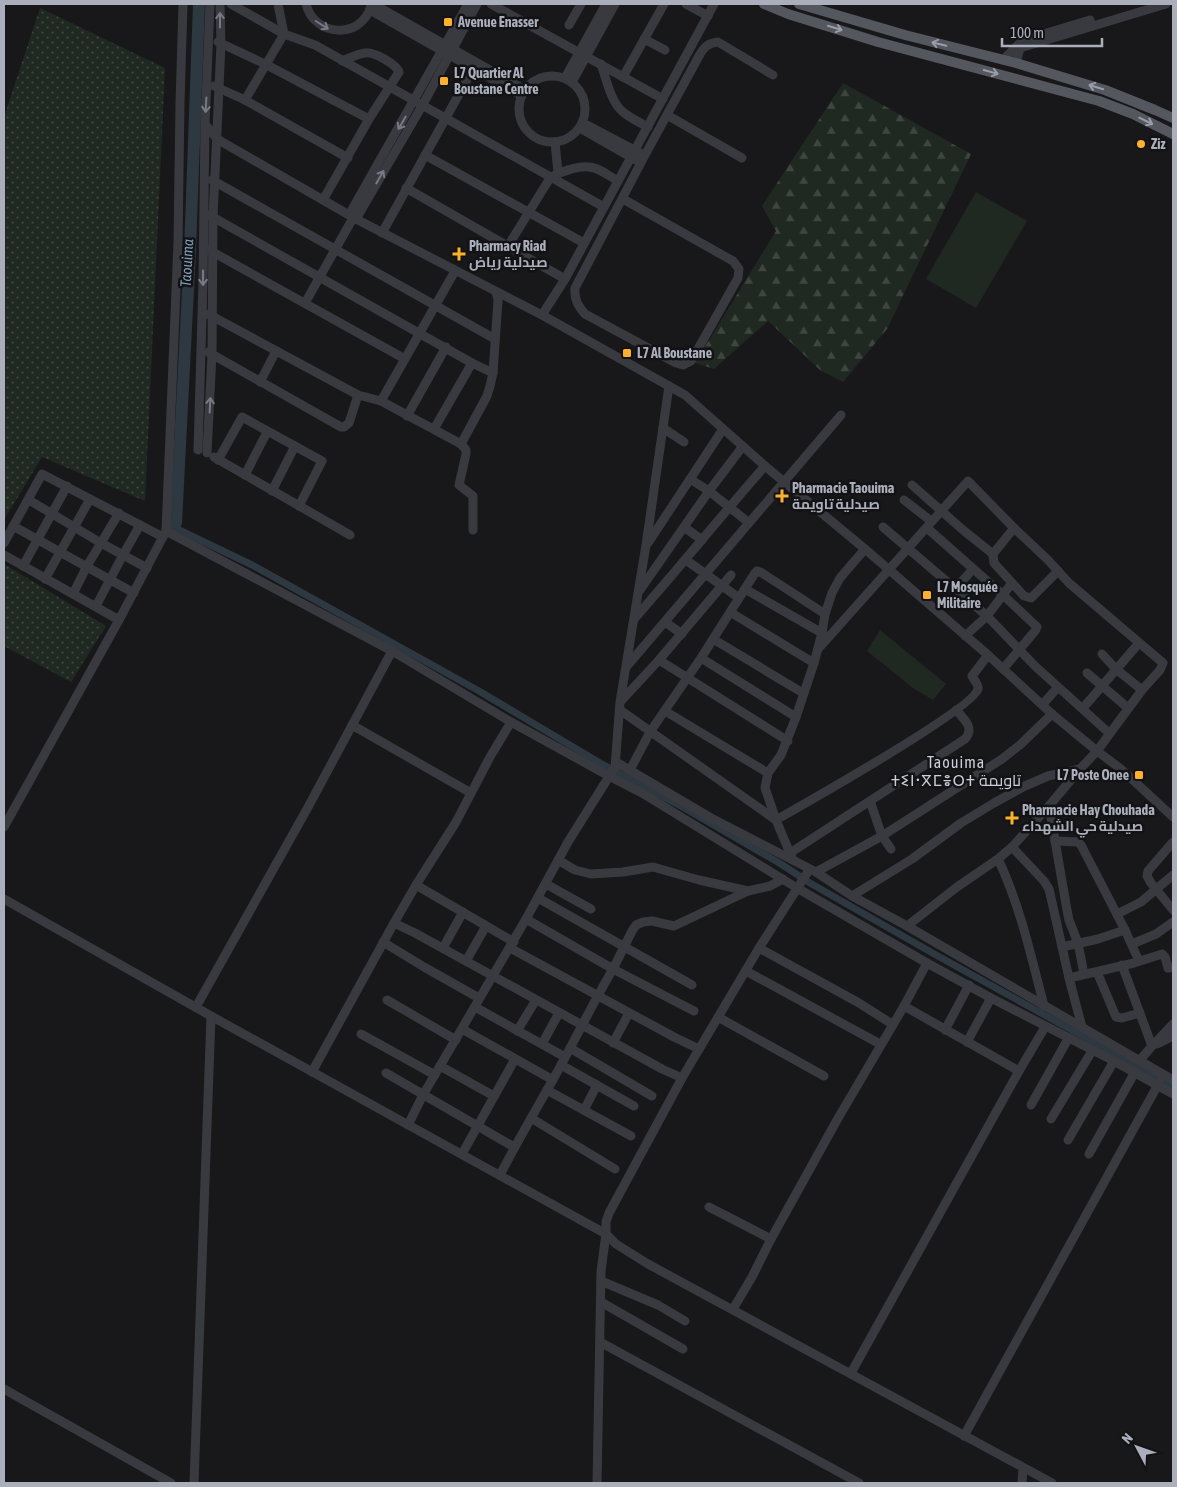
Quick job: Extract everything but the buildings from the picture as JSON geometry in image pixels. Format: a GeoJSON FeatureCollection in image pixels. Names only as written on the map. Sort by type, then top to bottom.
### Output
{"type":"FeatureCollection","features":[{"type":"Feature","properties":{"kind":"main road"},"geometry":{"type":"LineString","coordinates":[[764,4],[788,14],[878,42],[1099,101],[1133,114],[1173,134]]}},
{"type":"Feature","properties":{"kind":"main road"},"geometry":{"type":"LineString","coordinates":[[799,4],[905,35],[1016,62],[1105,90],[1173,118]]}},
{"type":"Feature","properties":{"kind":"street"},"geometry":{"type":"LineString","coordinates":[[4,827],[165,534],[178,242],[183,4]]}},
{"type":"Feature","properties":{"kind":"street"},"geometry":{"type":"LineString","coordinates":[[210,4],[205,124],[198,447],[350,535]]}},
{"type":"Feature","properties":{"kind":"street"},"geometry":{"type":"LineString","coordinates":[[208,454],[220,4]]}},
{"type":"Feature","properties":{"kind":"street"},"geometry":{"type":"LineString","coordinates":[[231,4],[284,34],[315,45],[445,118],[554,175],[604,207]]}},
{"type":"Feature","properties":{"kind":"street"},"geometry":{"type":"LineString","coordinates":[[245,100],[284,34],[278,4]]}},
{"type":"Feature","properties":{"kind":"street"},"geometry":{"type":"LineString","coordinates":[[306,4],[312,17],[318,24],[333,30],[348,30],[355,27],[366,17],[372,6],[523,93]]}},
{"type":"Feature","properties":{"kind":"street"},"geometry":{"type":"LineString","coordinates":[[418,103],[434,63],[447,49],[450,34],[468,4]]}},
{"type":"Feature","properties":{"kind":"street"},"geometry":{"type":"LineString","coordinates":[[305,303],[447,49],[477,4]]}},
{"type":"Feature","properties":{"kind":"street"},"geometry":{"type":"LineString","coordinates":[[491,4],[508,7],[583,54],[662,99]]}},
{"type":"Feature","properties":{"kind":"street"},"geometry":{"type":"LineString","coordinates":[[569,26],[581,4]]}},
{"type":"Feature","properties":{"kind":"street"},"geometry":{"type":"LineString","coordinates":[[569,80],[606,4]]}},
{"type":"Feature","properties":{"kind":"street"},"geometry":{"type":"LineString","coordinates":[[583,54],[615,4]]}},
{"type":"Feature","properties":{"kind":"street"},"geometry":{"type":"LineString","coordinates":[[623,77],[664,4]]}},
{"type":"Feature","properties":{"kind":"street"},"geometry":{"type":"LineString","coordinates":[[686,4],[708,16]]}},
{"type":"Feature","properties":{"kind":"street"},"geometry":{"type":"LineString","coordinates":[[542,315],[565,279],[714,4]]}},
{"type":"Feature","properties":{"kind":"street"},"geometry":{"type":"LineString","coordinates":[[1004,60],[1019,44],[1027,39],[1147,4]]}},
{"type":"Feature","properties":{"kind":"street"},"geometry":{"type":"LineString","coordinates":[[1016,62],[1020,48],[1166,4]]}},
{"type":"Feature","properties":{"kind":"street"},"geometry":{"type":"LineString","coordinates":[[431,40],[450,34]]}},
{"type":"Feature","properties":{"kind":"street"},"geometry":{"type":"LineString","coordinates":[[209,37],[220,44],[265,64],[369,119]]}},
{"type":"Feature","properties":{"kind":"street"},"geometry":{"type":"LineString","coordinates":[[644,39],[665,50]]}},
{"type":"Feature","properties":{"kind":"street"},"geometry":{"type":"LineString","coordinates":[[431,40],[434,63]]}},
{"type":"Feature","properties":{"kind":"street"},"geometry":{"type":"LineString","coordinates":[[623,199],[733,261],[739,269],[738,278],[694,356],[683,365],[585,314],[576,302],[575,288],[702,51],[711,43],[718,42],[773,75]]}},
{"type":"Feature","properties":{"kind":"street"},"geometry":{"type":"LineString","coordinates":[[447,49],[473,69],[523,93]]}},
{"type":"Feature","properties":{"kind":"street"},"geometry":{"type":"LineString","coordinates":[[323,200],[369,119],[399,72],[395,66],[367,52],[342,61]]}},
{"type":"Feature","properties":{"kind":"street"},"geometry":{"type":"LineString","coordinates":[[601,64],[614,102],[618,108],[624,114],[648,127]]}},
{"type":"Feature","properties":{"kind":"street"},"geometry":{"type":"LineString","coordinates":[[382,233],[473,69]]}},
{"type":"Feature","properties":{"kind":"street"},"geometry":{"type":"LineString","coordinates":[[557,76],[569,80],[579,88],[586,105],[581,126],[573,135],[564,140],[545,142],[536,138],[522,124],[519,115],[519,105],[523,93],[531,83],[539,78],[557,76]]}},
{"type":"Feature","properties":{"kind":"street"},"geometry":{"type":"LineString","coordinates":[[207,81],[245,100],[348,158]]}},
{"type":"Feature","properties":{"kind":"street"},"geometry":{"type":"LineString","coordinates":[[667,115],[742,158]]}},
{"type":"Feature","properties":{"kind":"street"},"geometry":{"type":"LineString","coordinates":[[205,124],[217,139],[353,218],[542,315],[691,400],[765,466],[988,655],[1052,714],[1096,751],[1121,769],[1173,817]]}},
{"type":"Feature","properties":{"kind":"street"},"geometry":{"type":"LineString","coordinates":[[581,126],[643,159]]}},
{"type":"Feature","properties":{"kind":"street"},"geometry":{"type":"LineString","coordinates":[[508,246],[528,212],[554,175],[555,142]]}},
{"type":"Feature","properties":{"kind":"street"},"geometry":{"type":"LineString","coordinates":[[425,155],[584,243]]}},
{"type":"Feature","properties":{"kind":"street"},"geometry":{"type":"LineString","coordinates":[[554,175],[590,167],[618,181]]}},
{"type":"Feature","properties":{"kind":"street"},"geometry":{"type":"LineString","coordinates":[[204,176],[495,339]]}},
{"type":"Feature","properties":{"kind":"street"},"geometry":{"type":"LineString","coordinates":[[406,188],[565,279]]}},
{"type":"Feature","properties":{"kind":"street"},"geometry":{"type":"LineString","coordinates":[[203,212],[493,373]]}},
{"type":"Feature","properties":{"kind":"street"},"geometry":{"type":"LineString","coordinates":[[203,247],[405,359]]}},
{"type":"Feature","properties":{"kind":"street"},"geometry":{"type":"LineString","coordinates":[[381,401],[455,271]]}},
{"type":"Feature","properties":{"kind":"street"},"geometry":{"type":"LineString","coordinates":[[461,444],[487,396],[493,373],[498,300],[496,292]]}},
{"type":"Feature","properties":{"kind":"street"},"geometry":{"type":"LineString","coordinates":[[202,311],[358,395],[381,401],[461,444],[466,450],[466,454],[459,484],[473,496],[473,530]]}},
{"type":"Feature","properties":{"kind":"street"},"geometry":{"type":"LineString","coordinates":[[201,347],[341,427],[349,423],[358,395]]}},
{"type":"Feature","properties":{"kind":"street"},"geometry":{"type":"LineString","coordinates":[[407,416],[446,347]]}},
{"type":"Feature","properties":{"kind":"street"},"geometry":{"type":"LineString","coordinates":[[260,382],[276,351]]}},
{"type":"Feature","properties":{"kind":"street"},"geometry":{"type":"LineString","coordinates":[[434,429],[472,363]]}},
{"type":"Feature","properties":{"kind":"street"},"geometry":{"type":"LineString","coordinates":[[408,1125],[423,1095],[512,945],[568,842],[615,764],[620,706],[669,386]]}},
{"type":"Feature","properties":{"kind":"street"},"geometry":{"type":"LineString","coordinates":[[626,667],[841,415]]}},
{"type":"Feature","properties":{"kind":"street"},"geometry":{"type":"LineString","coordinates":[[218,460],[242,417],[322,461],[299,506]]}},
{"type":"Feature","properties":{"kind":"street"},"geometry":{"type":"LineString","coordinates":[[663,428],[684,442]]}},
{"type":"Feature","properties":{"kind":"street"},"geometry":{"type":"LineString","coordinates":[[646,545],[723,429]]}},
{"type":"Feature","properties":{"kind":"street"},"geometry":{"type":"LineString","coordinates":[[246,475],[267,432]]}},
{"type":"Feature","properties":{"kind":"street"},"geometry":{"type":"LineString","coordinates":[[272,491],[295,446]]}},
{"type":"Feature","properties":{"kind":"street"},"geometry":{"type":"LineString","coordinates":[[638,592],[743,446]]}},
{"type":"Feature","properties":{"kind":"street"},"geometry":{"type":"LineString","coordinates":[[634,619],[765,466]]}},
{"type":"Feature","properties":{"kind":"street"},"geometry":{"type":"LineString","coordinates":[[4,543],[42,474],[140,525],[165,534],[392,651],[511,722],[642,793],[783,878]]}},
{"type":"Feature","properties":{"kind":"street"},"geometry":{"type":"LineString","coordinates":[[690,479],[709,491],[748,522]]}},
{"type":"Feature","properties":{"kind":"street"},"geometry":{"type":"LineString","coordinates":[[818,649],[889,570],[906,548],[968,481],[1047,559],[1068,584],[1163,663],[1160,670],[1142,690],[1096,751],[1012,847],[998,859],[956,887],[907,926]]}},
{"type":"Feature","properties":{"kind":"street"},"geometry":{"type":"LineString","coordinates":[[912,485],[993,554],[994,563],[1024,596],[1031,598],[1058,571]]}},
{"type":"Feature","properties":{"kind":"street"},"geometry":{"type":"LineString","coordinates":[[23,566],[67,486]]}},
{"type":"Feature","properties":{"kind":"street"},"geometry":{"type":"LineString","coordinates":[[45,578],[76,527],[90,499]]}},
{"type":"Feature","properties":{"kind":"street"},"geometry":{"type":"LineString","coordinates":[[29,500],[147,568]]}},
{"type":"Feature","properties":{"kind":"street"},"geometry":{"type":"LineString","coordinates":[[904,500],[974,569],[1037,627],[1035,632],[1003,669]]}},
{"type":"Feature","properties":{"kind":"street"},"geometry":{"type":"LineString","coordinates":[[74,594],[87,566],[119,513]]}},
{"type":"Feature","properties":{"kind":"street"},"geometry":{"type":"LineString","coordinates":[[96,606],[140,525]]}},
{"type":"Feature","properties":{"kind":"street"},"geometry":{"type":"LineString","coordinates":[[13,526],[134,593]]}},
{"type":"Feature","properties":{"kind":"street"},"geometry":{"type":"LineString","coordinates":[[684,527],[702,540]]}},
{"type":"Feature","properties":{"kind":"street"},"geometry":{"type":"LineString","coordinates":[[883,527],[987,616],[1058,687],[1109,733]]}},
{"type":"Feature","properties":{"kind":"street"},"geometry":{"type":"LineString","coordinates":[[993,554],[1014,528]]}},
{"type":"Feature","properties":{"kind":"street"},"geometry":{"type":"LineString","coordinates":[[865,549],[840,578],[832,593],[825,614],[818,649],[796,718],[781,755],[768,773],[765,788],[792,857],[806,877],[927,963],[1045,1027],[1135,1072],[1173,1094]]}},
{"type":"Feature","properties":{"kind":"street"},"geometry":{"type":"LineString","coordinates":[[4,555],[119,620]]}},
{"type":"Feature","properties":{"kind":"street"},"geometry":{"type":"LineString","coordinates":[[686,560],[739,598]]}},
{"type":"Feature","properties":{"kind":"street"},"geometry":{"type":"LineString","coordinates":[[956,588],[974,569]]}},
{"type":"Feature","properties":{"kind":"street"},"geometry":{"type":"LineString","coordinates":[[630,770],[650,732],[701,658],[757,571],[760,571],[825,614]]}},
{"type":"Feature","properties":{"kind":"street"},"geometry":{"type":"LineString","coordinates":[[620,706],[731,575]]}},
{"type":"Feature","properties":{"kind":"street"},"geometry":{"type":"LineString","coordinates":[[965,636],[987,616],[1012,584]]}},
{"type":"Feature","properties":{"kind":"street"},"geometry":{"type":"LineString","coordinates":[[745,589],[822,633]]}},
{"type":"Feature","properties":{"kind":"street"},"geometry":{"type":"LineString","coordinates":[[730,612],[814,662]]}},
{"type":"Feature","properties":{"kind":"street"},"geometry":{"type":"LineString","coordinates":[[665,622],[682,634]]}},
{"type":"Feature","properties":{"kind":"street"},"geometry":{"type":"LineString","coordinates":[[713,639],[803,693]]}},
{"type":"Feature","properties":{"kind":"street"},"geometry":{"type":"LineString","coordinates":[[1083,708],[1139,643]]}},
{"type":"Feature","properties":{"kind":"street"},"geometry":{"type":"LineString","coordinates":[[196,1007],[307,809],[392,651]]}},
{"type":"Feature","properties":{"kind":"street"},"geometry":{"type":"LineString","coordinates":[[1102,654],[1116,669],[1142,690]]}},
{"type":"Feature","properties":{"kind":"street"},"geometry":{"type":"LineString","coordinates":[[776,820],[871,766],[956,710],[976,693],[978,685],[972,676],[988,655]]}},
{"type":"Feature","properties":{"kind":"street"},"geometry":{"type":"LineString","coordinates":[[701,658],[796,718]]}},
{"type":"Feature","properties":{"kind":"street"},"geometry":{"type":"LineString","coordinates":[[659,660],[788,740]]}},
{"type":"Feature","properties":{"kind":"street"},"geometry":{"type":"LineString","coordinates":[[1087,673],[1128,708]]}},
{"type":"Feature","properties":{"kind":"street"},"geometry":{"type":"LineString","coordinates":[[1043,704],[1058,687]]}},
{"type":"Feature","properties":{"kind":"street"},"geometry":{"type":"LineString","coordinates":[[620,706],[650,732],[776,820]]}},
{"type":"Feature","properties":{"kind":"street"},"geometry":{"type":"LineString","coordinates":[[665,710],[768,773]]}},
{"type":"Feature","properties":{"kind":"street"},"geometry":{"type":"LineString","coordinates":[[792,857],[870,801],[965,739],[968,736],[968,725],[956,710]]}},
{"type":"Feature","properties":{"kind":"street"},"geometry":{"type":"LineString","coordinates":[[597,1483],[601,1271],[606,1222],[609,1213],[699,1049],[759,948],[806,877],[882,836],[1002,759],[1021,744],[1052,714]]}},
{"type":"Feature","properties":{"kind":"street"},"geometry":{"type":"LineString","coordinates":[[312,1072],[383,942],[456,822],[490,757],[511,722]]}},
{"type":"Feature","properties":{"kind":"street"},"geometry":{"type":"LineString","coordinates":[[352,726],[471,793]]}},
{"type":"Feature","properties":{"kind":"street"},"geometry":{"type":"LineString","coordinates":[[615,764],[630,770],[711,818],[792,857]]}},
{"type":"Feature","properties":{"kind":"street"},"geometry":{"type":"LineString","coordinates":[[852,896],[904,864],[961,822],[994,803],[1048,776],[1080,769]]}},
{"type":"Feature","properties":{"kind":"street"},"geometry":{"type":"LineString","coordinates":[[870,801],[882,836],[890,849]]}},
{"type":"Feature","properties":{"kind":"street"},"geometry":{"type":"LineString","coordinates":[[1049,806],[1067,910],[1071,927],[1078,943],[1084,974]]}},
{"type":"Feature","properties":{"kind":"street"},"geometry":{"type":"LineString","coordinates":[[1055,842],[1080,843],[1139,961]]}},
{"type":"Feature","properties":{"kind":"street"},"geometry":{"type":"LineString","coordinates":[[1173,842],[1147,874],[1156,890],[1173,910]]}},
{"type":"Feature","properties":{"kind":"street"},"geometry":{"type":"LineString","coordinates":[[1012,847],[1044,881],[1049,889],[1057,929],[1082,1027]]}},
{"type":"Feature","properties":{"kind":"street"},"geometry":{"type":"LineString","coordinates":[[998,859],[1008,879],[1017,906],[1044,1006]]}},
{"type":"Feature","properties":{"kind":"street"},"geometry":{"type":"LineString","coordinates":[[558,860],[575,870],[591,874],[653,868],[748,891]]}},
{"type":"Feature","properties":{"kind":"street"},"geometry":{"type":"LineString","coordinates":[[1117,914],[1141,902],[1173,874]]}},
{"type":"Feature","properties":{"kind":"street"},"geometry":{"type":"LineString","coordinates":[[500,1175],[636,925],[652,921],[674,926],[748,891],[770,886],[783,878],[806,877],[852,896],[1173,1080]]}},
{"type":"Feature","properties":{"kind":"street"},"geometry":{"type":"LineString","coordinates":[[546,884],[591,909]]}},
{"type":"Feature","properties":{"kind":"street"},"geometry":{"type":"LineString","coordinates":[[416,885],[486,926],[512,945],[597,996],[699,1049]]}},
{"type":"Feature","properties":{"kind":"street"},"geometry":{"type":"LineString","coordinates":[[538,898],[692,985]]}},
{"type":"Feature","properties":{"kind":"street"},"geometry":{"type":"LineString","coordinates":[[4,899],[211,1016],[606,1234],[630,1254],[1052,1483]]}},
{"type":"Feature","properties":{"kind":"street"},"geometry":{"type":"LineString","coordinates":[[443,948],[463,912]]}},
{"type":"Feature","properties":{"kind":"street"},"geometry":{"type":"LineString","coordinates":[[526,920],[613,969],[694,1011]]}},
{"type":"Feature","properties":{"kind":"street"},"geometry":{"type":"LineString","coordinates":[[1132,944],[1156,934],[1173,922]]}},
{"type":"Feature","properties":{"kind":"street"},"geometry":{"type":"LineString","coordinates":[[394,923],[443,948],[581,1026],[682,1078]]}},
{"type":"Feature","properties":{"kind":"street"},"geometry":{"type":"LineString","coordinates":[[466,961],[486,926]]}},
{"type":"Feature","properties":{"kind":"street"},"geometry":{"type":"LineString","coordinates":[[1057,929],[1071,927]]}},
{"type":"Feature","properties":{"kind":"street"},"geometry":{"type":"LineString","coordinates":[[1062,947],[1098,939],[1125,930]]}},
{"type":"Feature","properties":{"kind":"street"},"geometry":{"type":"LineString","coordinates":[[383,942],[480,998]]}},
{"type":"Feature","properties":{"kind":"street"},"geometry":{"type":"LineString","coordinates":[[759,948],[859,1003],[892,1024]]}},
{"type":"Feature","properties":{"kind":"street"},"geometry":{"type":"LineString","coordinates":[[1069,978],[1162,954],[1165,957],[1168,968],[1173,967]]}},
{"type":"Feature","properties":{"kind":"street"},"geometry":{"type":"LineString","coordinates":[[733,1309],[927,963]]}},
{"type":"Feature","properties":{"kind":"street"},"geometry":{"type":"LineString","coordinates":[[1122,965],[1152,1046]]}},
{"type":"Feature","properties":{"kind":"street"},"geometry":{"type":"LineString","coordinates":[[746,971],[880,1044]]}},
{"type":"Feature","properties":{"kind":"street"},"geometry":{"type":"LineString","coordinates":[[1097,972],[1116,1017],[1122,1018],[1140,1013]]}},
{"type":"Feature","properties":{"kind":"street"},"geometry":{"type":"LineString","coordinates":[[944,1030],[969,985]]}},
{"type":"Feature","properties":{"kind":"street"},"geometry":{"type":"LineString","coordinates":[[967,1042],[991,998]]}},
{"type":"Feature","properties":{"kind":"street"},"geometry":{"type":"LineString","coordinates":[[387,1000],[456,1040]]}},
{"type":"Feature","properties":{"kind":"street"},"geometry":{"type":"LineString","coordinates":[[517,1031],[536,1000]]}},
{"type":"Feature","properties":{"kind":"street"},"geometry":{"type":"LineString","coordinates":[[904,1006],[1019,1071]]}},
{"type":"Feature","properties":{"kind":"street"},"geometry":{"type":"LineString","coordinates":[[475,1007],[542,1044],[597,1085],[634,1106]]}},
{"type":"Feature","properties":{"kind":"street"},"geometry":{"type":"LineString","coordinates":[[542,1044],[560,1013]]}},
{"type":"Feature","properties":{"kind":"street"},"geometry":{"type":"LineString","coordinates":[[613,1043],[629,1013]]}},
{"type":"Feature","properties":{"kind":"street"},"geometry":{"type":"LineString","coordinates":[[194,1483],[211,1016]]}},
{"type":"Feature","properties":{"kind":"street"},"geometry":{"type":"LineString","coordinates":[[718,1017],[824,1076]]}},
{"type":"Feature","properties":{"kind":"street"},"geometry":{"type":"LineString","coordinates":[[1140,1060],[1173,1024]]}},
{"type":"Feature","properties":{"kind":"street"},"geometry":{"type":"LineString","coordinates":[[851,1374],[1045,1027]]}},
{"type":"Feature","properties":{"kind":"street"},"geometry":{"type":"LineString","coordinates":[[462,1029],[553,1080]]}},
{"type":"Feature","properties":{"kind":"street"},"geometry":{"type":"LineString","coordinates":[[361,1034],[435,1075]]}},
{"type":"Feature","properties":{"kind":"street"},"geometry":{"type":"LineString","coordinates":[[1152,1046],[1173,1036]]}},
{"type":"Feature","properties":{"kind":"street"},"geometry":{"type":"LineString","coordinates":[[1031,1105],[1068,1038]]}},
{"type":"Feature","properties":{"kind":"street"},"geometry":{"type":"LineString","coordinates":[[570,1048],[652,1096]]}},
{"type":"Feature","properties":{"kind":"street"},"geometry":{"type":"LineString","coordinates":[[1051,1119],[1092,1051]]}},
{"type":"Feature","properties":{"kind":"street"},"geometry":{"type":"LineString","coordinates":[[462,1154],[515,1059]]}},
{"type":"Feature","properties":{"kind":"street"},"geometry":{"type":"LineString","coordinates":[[1068,1140],[1114,1061]]}},
{"type":"Feature","properties":{"kind":"street"},"geometry":{"type":"LineString","coordinates":[[440,1066],[494,1096]]}},
{"type":"Feature","properties":{"kind":"street"},"geometry":{"type":"LineString","coordinates":[[1089,1154],[1135,1072]]}},
{"type":"Feature","properties":{"kind":"street"},"geometry":{"type":"LineString","coordinates":[[386,1073],[514,1147]]}},
{"type":"Feature","properties":{"kind":"street"},"geometry":{"type":"LineString","coordinates":[[964,1436],[1164,1075]]}},
{"type":"Feature","properties":{"kind":"street"},"geometry":{"type":"LineString","coordinates":[[584,1110],[597,1085]]}},
{"type":"Feature","properties":{"kind":"street"},"geometry":{"type":"LineString","coordinates":[[547,1090],[631,1136]]}},
{"type":"Feature","properties":{"kind":"street"},"geometry":{"type":"LineString","coordinates":[[530,1118],[614,1169]]}},
{"type":"Feature","properties":{"kind":"street"},"geometry":{"type":"LineString","coordinates":[[709,1207],[771,1239]]}},
{"type":"Feature","properties":{"kind":"street"},"geometry":{"type":"LineString","coordinates":[[601,1281],[658,1305],[685,1321]]}},
{"type":"Feature","properties":{"kind":"street"},"geometry":{"type":"LineString","coordinates":[[601,1302],[683,1349]]}},
{"type":"Feature","properties":{"kind":"street"},"geometry":{"type":"LineString","coordinates":[[600,1342],[859,1483]]}},
{"type":"Feature","properties":{"kind":"street"},"geometry":{"type":"LineString","coordinates":[[4,1389],[171,1483]]}},
{"type":"Feature","properties":{"kind":"street"},"geometry":{"type":"LineString","coordinates":[[1022,1483],[1023,1468]]}},
{"type":"Feature","properties":{"kind":"green space"},"geometry":{"type":"Polygon","coordinates":[[[40,8],[165,68],[145,501],[42,457],[4,520],[4,117],[40,8]]]}},
{"type":"Feature","properties":{"kind":"green space"},"geometry":{"type":"Polygon","coordinates":[[[843,83],[971,154],[887,329],[843,382],[820,370],[768,321],[714,369],[695,363],[776,231],[762,206],[843,83]]]}},
{"type":"Feature","properties":{"kind":"green space"},"geometry":{"type":"Polygon","coordinates":[[[976,192],[1027,221],[976,308],[926,279],[976,192]]]}},
{"type":"Feature","properties":{"kind":"green space"},"geometry":{"type":"Polygon","coordinates":[[[4,564],[106,626],[71,682],[4,646],[4,564]]]}},
{"type":"Feature","properties":{"kind":"green space"},"geometry":{"type":"Polygon","coordinates":[[[880,630],[946,684],[933,700],[913,688],[867,651],[880,630]]]}},
{"type":"Feature","properties":{"kind":"waterway","name":"Taouima"},"geometry":{"type":"LineString","coordinates":[[176,523],[190,251],[199,4]]}},
{"type":"Feature","properties":{"kind":"waterway"},"geometry":{"type":"LineString","coordinates":[[176,523],[173,527],[252,565],[479,691],[600,763],[686,809],[936,955],[1173,1086]]}},
{"type":"Feature","properties":{"kind":"place","name":"Avenue Enasser"},"geometry":{"type":"Point","coordinates":[448,22]}},
{"type":"Feature","properties":{"kind":"place","name":"L7 Quartier Al Boustane Centre"},"geometry":{"type":"Point","coordinates":[444,81]}},
{"type":"Feature","properties":{"kind":"place","name":"Ziz"},"geometry":{"type":"Point","coordinates":[1141,144]}},
{"type":"Feature","properties":{"kind":"place","name":"Pharmacy Riad صيدلية رياض"},"geometry":{"type":"Point","coordinates":[459,254]}},
{"type":"Feature","properties":{"kind":"place","name":"L7 Al Boustane"},"geometry":{"type":"Point","coordinates":[627,353]}},
{"type":"Feature","properties":{"kind":"place","name":"Pharmacie Taouima صيدلية تاويمة"},"geometry":{"type":"Point","coordinates":[782,496]}},
{"type":"Feature","properties":{"kind":"place","name":"L7 Mosquée Militaire"},"geometry":{"type":"Point","coordinates":[927,595]}},
{"type":"Feature","properties":{"kind":"place","name":"L7 Poste Onee"},"geometry":{"type":"Point","coordinates":[1139,775]}},
{"type":"Feature","properties":{"kind":"place","name":"Pharmacie Hay Chouhada صيدلية حي الشهداء"},"geometry":{"type":"Point","coordinates":[1012,818]}},
{"type":"Feature","properties":{"kind":"district","name":"Taouima ⵜⵉⵏ•ⴳⵎⴻⵔⵜ تاويمة"},"geometry":{"type":"Point","coordinates":[956,771]}}]}
